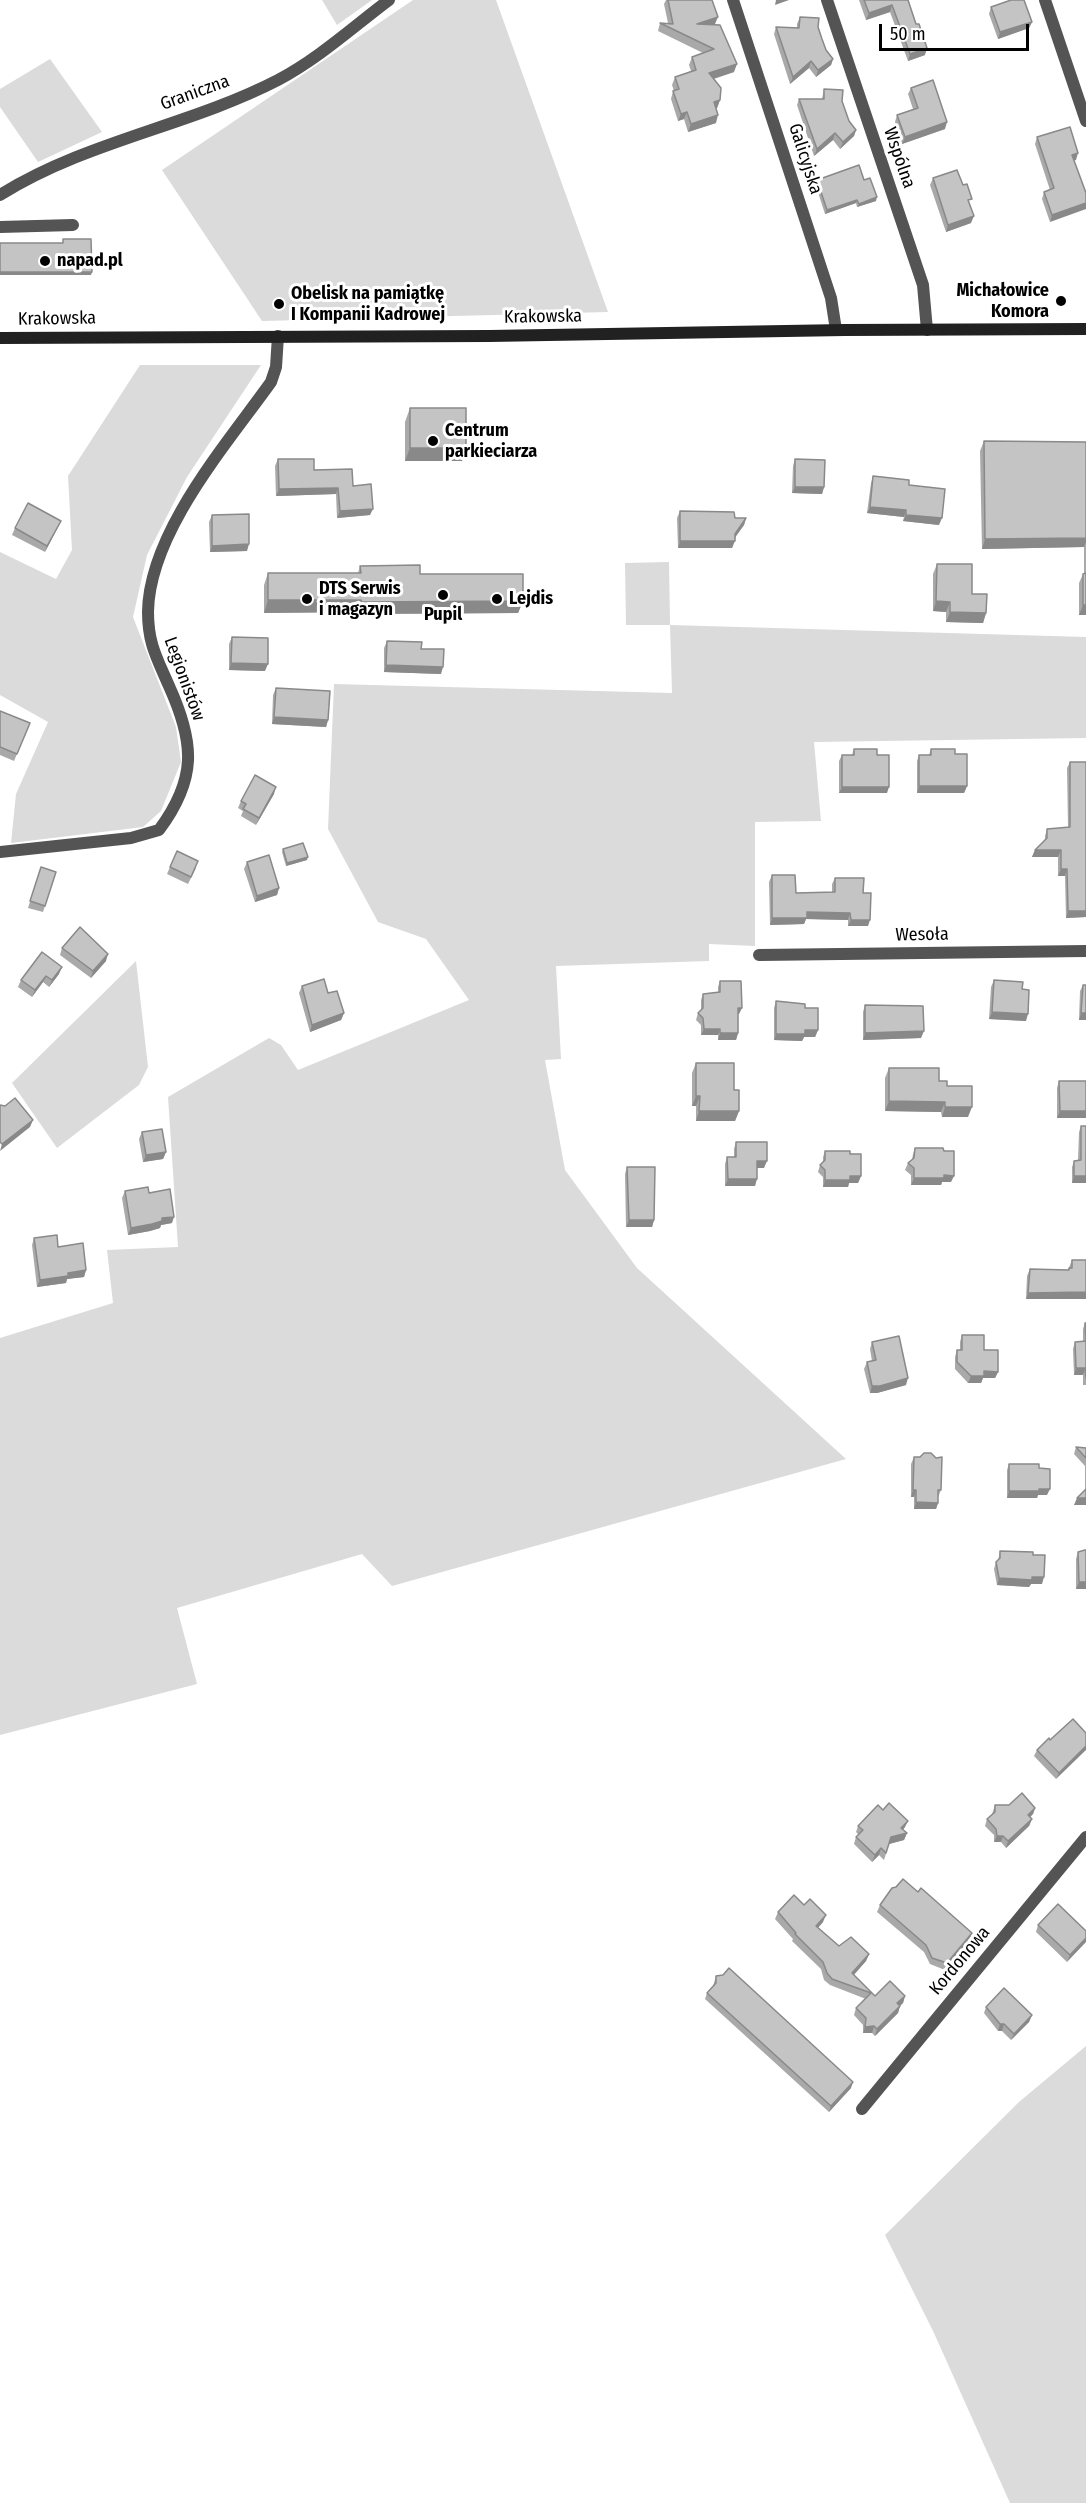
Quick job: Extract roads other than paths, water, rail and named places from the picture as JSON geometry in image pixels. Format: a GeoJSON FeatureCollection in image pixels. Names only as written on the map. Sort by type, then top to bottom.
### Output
{"type":"FeatureCollection","features":[{"type":"Feature","properties":{"kind":"main road","name":"Krakowska"},"geometry":{"type":"LineString","coordinates":[[0,338],[489,336],[836,330],[1086,329]]}},
{"type":"Feature","properties":{"kind":"street","name":"Graniczna"},"geometry":{"type":"LineString","coordinates":[[0,195],[56,164],[199,112],[277,80],[303,65],[389,0]]}},
{"type":"Feature","properties":{"kind":"street","name":"Galicyjska"},"geometry":{"type":"LineString","coordinates":[[733,0],[831,298],[836,330]]}},
{"type":"Feature","properties":{"kind":"street","name":"Wspólna"},"geometry":{"type":"LineString","coordinates":[[827,0],[922,285],[927,330]]}},
{"type":"Feature","properties":{"kind":"street"},"geometry":{"type":"LineString","coordinates":[[1045,0],[1086,121]]}},
{"type":"Feature","properties":{"kind":"street"},"geometry":{"type":"LineString","coordinates":[[0,227],[73,225]]}},
{"type":"Feature","properties":{"kind":"street","name":"Legionistów"},"geometry":{"type":"LineString","coordinates":[[0,852],[131,838],[159,831],[184,789],[188,758],[185,732],[178,706],[153,655],[149,636],[148,614],[154,571],[161,548],[196,487],[271,382],[276,367],[278,336]]}},
{"type":"Feature","properties":{"kind":"street","name":"Wesoła"},"geometry":{"type":"LineString","coordinates":[[759,955],[1086,951]]}},
{"type":"Feature","properties":{"kind":"street","name":"Kordonowa"},"geometry":{"type":"LineString","coordinates":[[862,2109],[1086,1837]]}},
{"type":"Feature","properties":{"kind":"place","name":"napad.pl"},"geometry":{"type":"Point","coordinates":[45,261]}},
{"type":"Feature","properties":{"kind":"place","name":"Michałowice Komora"},"geometry":{"type":"Point","coordinates":[1061,301]}},
{"type":"Feature","properties":{"kind":"place","name":"Obelisk na pamiątkę I Kompanii Kadrowej"},"geometry":{"type":"Point","coordinates":[279,304]}},
{"type":"Feature","properties":{"kind":"place","name":"Centrum parkieciarza"},"geometry":{"type":"Point","coordinates":[433,441]}},
{"type":"Feature","properties":{"kind":"place","name":"Pupil"},"geometry":{"type":"Point","coordinates":[443,595]}},
{"type":"Feature","properties":{"kind":"place","name":"DTS Serwis i magazyn"},"geometry":{"type":"Point","coordinates":[307,599]}},
{"type":"Feature","properties":{"kind":"place","name":"Lejdis"},"geometry":{"type":"Point","coordinates":[497,599]}}]}
